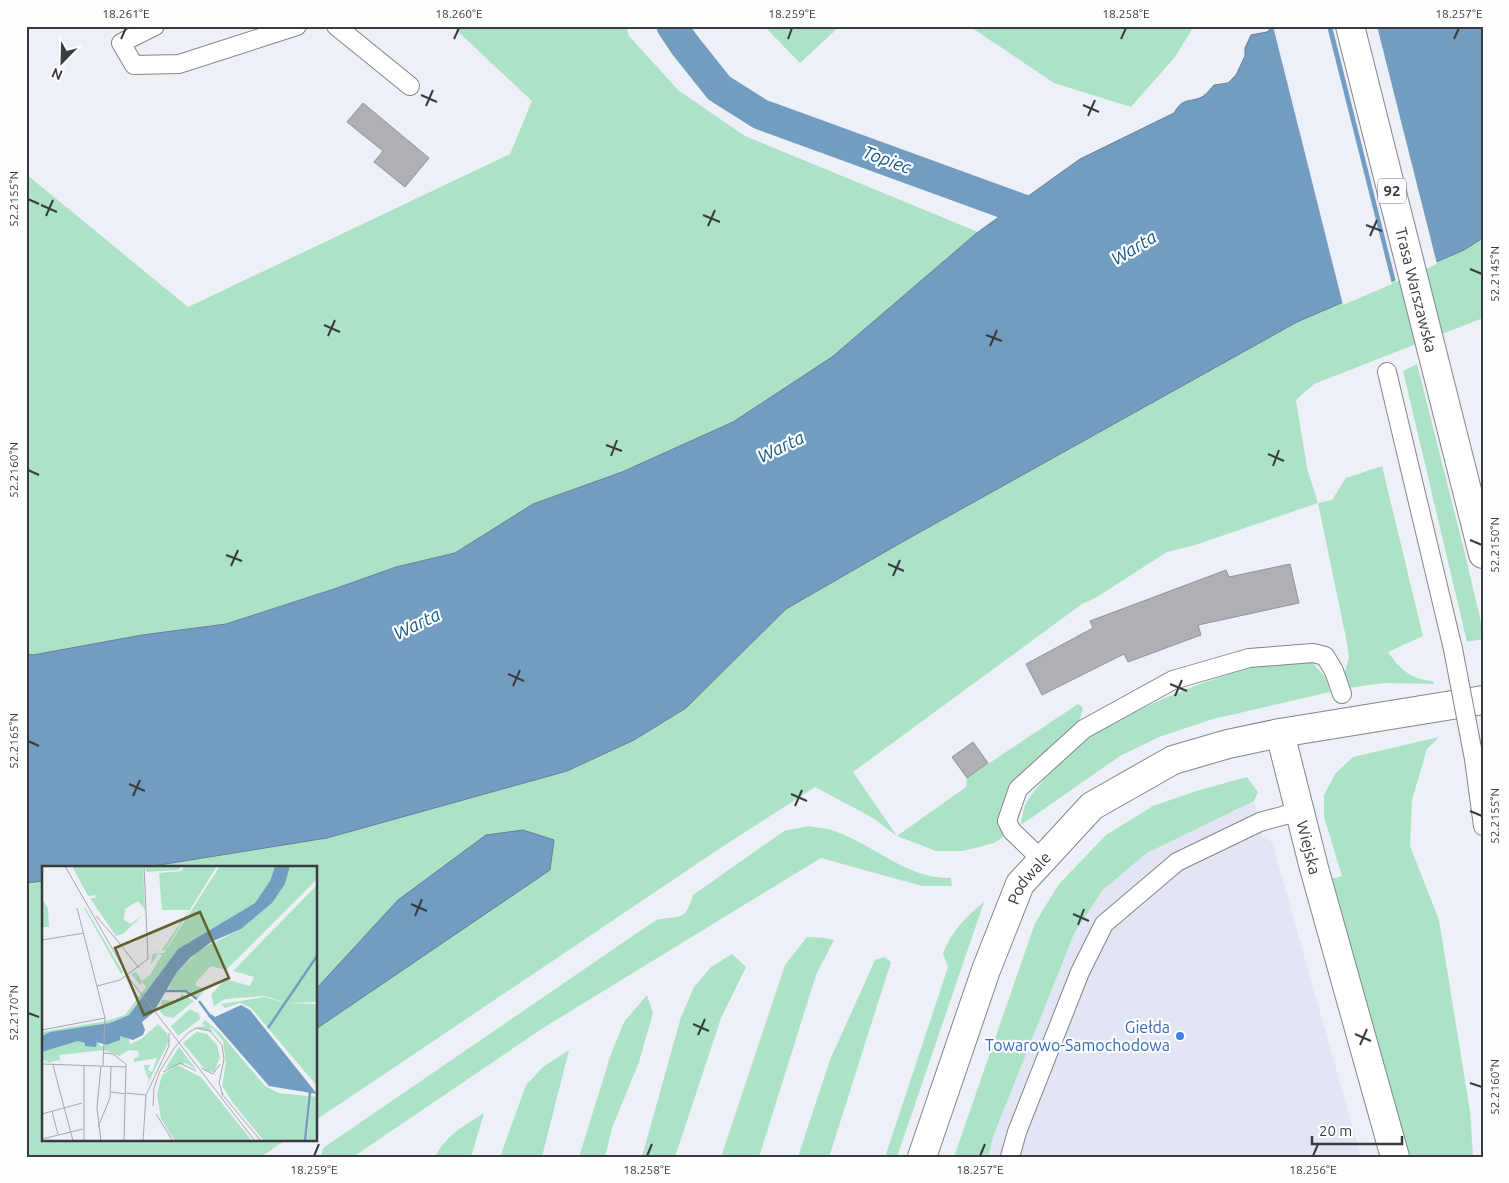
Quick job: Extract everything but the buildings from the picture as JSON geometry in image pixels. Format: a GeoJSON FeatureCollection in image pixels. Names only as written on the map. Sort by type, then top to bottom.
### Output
{"type":"FeatureCollection","features":[{"type":"Feature","properties":{"kind":"street","name":"Trasa Warszawska"},"geometry":{"type":"LineString","coordinates":[[1350,26],[1483,554]]}},
{"type":"Feature","properties":{"kind":"street"},"geometry":{"type":"LineString","coordinates":[[1280,733],[1483,700]]}},
{"type":"Feature","properties":{"kind":"street","name":"Podwale"},"geometry":{"type":"LineString","coordinates":[[922,1157],[986,970],[1020,884],[1092,806],[1173,760],[1228,744],[1280,733]]}},
{"type":"Feature","properties":{"kind":"street","name":"Wiejska"},"geometry":{"type":"LineString","coordinates":[[1280,733],[1395,1157]]}},
{"type":"Feature","properties":{"kind":"lane"},"geometry":{"type":"LineString","coordinates":[[155,26],[121,43],[134,65],[179,64],[297,26]]}},
{"type":"Feature","properties":{"kind":"lane"},"geometry":{"type":"LineString","coordinates":[[336,26],[410,86]]}},
{"type":"Feature","properties":{"kind":"lane"},"geometry":{"type":"LineString","coordinates":[[1387,372],[1453,649],[1474,759],[1483,826]]}},
{"type":"Feature","properties":{"kind":"lane"},"geometry":{"type":"LineString","coordinates":[[1042,860],[1012,831],[1007,821],[1018,789],[1084,729],[1173,680],[1249,658],[1313,653],[1325,656],[1334,671],[1342,694]]}},
{"type":"Feature","properties":{"kind":"lane"},"geometry":{"type":"LineString","coordinates":[[1010,1157],[1017,1132],[1080,972],[1104,924],[1177,862],[1260,822],[1300,811]]}},
{"type":"Feature","properties":{"kind":"shaded area","name":"Giełda Towarowo-Samochodowa"},"geometry":{"type":"Polygon","coordinates":[[[1254,801],[1263,837],[1272,842],[1361,1157],[988,1157],[993,1137],[1074,934],[1102,891],[1147,853],[1254,801]]]}},
{"type":"Feature","properties":{"kind":"green space"},"geometry":{"type":"Polygon","coordinates":[[[452,26],[626,26],[629,36],[678,90],[745,136],[978,232],[832,357],[733,422],[622,472],[533,504],[455,553],[396,567],[226,624],[142,635],[33,655],[26,653],[26,174],[188,307],[510,154],[532,101],[452,26]]]}},
{"type":"Feature","properties":{"kind":"green space"},"geometry":{"type":"Polygon","coordinates":[[[764,26],[840,26],[800,63],[764,26]]]}},
{"type":"Feature","properties":{"kind":"green space"},"geometry":{"type":"Polygon","coordinates":[[[969,26],[1194,26],[1175,57],[1131,107],[1054,83],[969,26]]]}},
{"type":"Feature","properties":{"kind":"green space"},"geometry":{"type":"Polygon","coordinates":[[[1483,238],[1483,318],[1314,384],[1296,400],[1307,468],[1318,503],[1195,545],[1167,552],[1097,597],[1082,604],[853,772],[897,836],[873,818],[815,787],[716,851],[318,1119],[318,866],[153,866],[327,838],[567,771],[634,740],[686,708],[786,609],[904,541],[1297,322],[1464,250],[1483,238]]]}},
{"type":"Feature","properties":{"kind":"green space"},"geometry":{"type":"Polygon","coordinates":[[[1417,364],[1465,554],[1483,631],[1483,639],[1467,642],[1403,371],[1417,364]]]}},
{"type":"Feature","properties":{"kind":"green space"},"geometry":{"type":"Polygon","coordinates":[[[1382,466],[1423,636],[1388,652],[1406,672],[1418,678],[1433,681],[1434,684],[1385,683],[1347,688],[1344,676],[1349,657],[1318,503],[1332,500],[1346,478],[1382,466]]]}},
{"type":"Feature","properties":{"kind":"green space"},"geometry":{"type":"Polygon","coordinates":[[[1282,660],[1310,660],[1326,678],[1330,692],[1213,719],[1159,737],[1120,756],[1021,825],[1023,811],[1028,800],[1070,750],[1092,732],[1189,688],[1225,675],[1282,660]]]}},
{"type":"Feature","properties":{"kind":"green space"},"geometry":{"type":"Polygon","coordinates":[[[1078,704],[1083,708],[1078,726],[1012,784],[1004,801],[1000,821],[1003,837],[994,843],[962,851],[936,851],[897,836],[966,787],[967,778],[1078,704]]]}},
{"type":"Feature","properties":{"kind":"green space"},"geometry":{"type":"Polygon","coordinates":[[[1439,737],[1427,749],[1412,800],[1410,846],[1439,920],[1470,1111],[1473,1157],[1410,1157],[1331,879],[1342,876],[1324,817],[1324,795],[1335,774],[1353,757],[1439,737]]]}},
{"type":"Feature","properties":{"kind":"green space"},"geometry":{"type":"Polygon","coordinates":[[[1247,777],[1258,792],[1254,801],[1147,853],[1102,891],[1074,934],[993,1137],[988,1157],[954,1157],[1035,923],[1059,884],[1106,835],[1153,806],[1196,791],[1247,777]]]}},
{"type":"Feature","properties":{"kind":"green space"},"geometry":{"type":"Polygon","coordinates":[[[809,826],[828,829],[844,835],[918,872],[934,877],[951,878],[952,886],[922,886],[821,858],[543,1028],[353,1157],[321,1157],[323,1148],[656,920],[684,914],[693,895],[784,831],[809,826]]]}},
{"type":"Feature","properties":{"kind":"green space"},"geometry":{"type":"Polygon","coordinates":[[[42,881],[42,1140],[286,1140],[261,1157],[26,1157],[26,883],[42,881]]]}},
{"type":"Feature","properties":{"kind":"green space"},"geometry":{"type":"Polygon","coordinates":[[[984,902],[897,1157],[885,1157],[948,967],[943,954],[946,946],[960,925],[984,902]]]}},
{"type":"Feature","properties":{"kind":"green space"},"geometry":{"type":"Polygon","coordinates":[[[807,937],[834,940],[816,975],[759,1157],[721,1157],[785,965],[807,937]]]}},
{"type":"Feature","properties":{"kind":"green space"},"geometry":{"type":"Polygon","coordinates":[[[732,954],[746,967],[721,1018],[675,1157],[642,1157],[681,1017],[694,987],[711,967],[732,954]]]}},
{"type":"Feature","properties":{"kind":"green space"},"geometry":{"type":"Polygon","coordinates":[[[884,957],[891,962],[829,1157],[798,1157],[830,1060],[875,960],[884,957]]]}},
{"type":"Feature","properties":{"kind":"green space"},"geometry":{"type":"Polygon","coordinates":[[[647,995],[653,1013],[639,1062],[612,1128],[605,1157],[579,1157],[611,1054],[624,1022],[647,995]]]}},
{"type":"Feature","properties":{"kind":"green space"},"geometry":{"type":"Polygon","coordinates":[[[569,1050],[542,1157],[500,1157],[526,1085],[543,1067],[569,1050]]]}},
{"type":"Feature","properties":{"kind":"green space"},"geometry":{"type":"Polygon","coordinates":[[[484,1113],[471,1157],[435,1157],[450,1137],[484,1113]]]}},
{"type":"Feature","properties":{"kind":"water","name":"Warta"},"geometry":{"type":"Polygon","coordinates":[[[1273,26],[1483,26],[1483,238],[1464,250],[1297,322],[904,541],[786,609],[686,708],[634,740],[567,771],[327,838],[153,866],[42,866],[42,881],[26,883],[26,654],[33,655],[142,635],[226,624],[396,567],[455,553],[533,504],[622,472],[733,422],[832,357],[978,232],[1080,159],[1174,113],[1183,102],[1202,97],[1214,85],[1228,83],[1236,75],[1245,56],[1245,48],[1251,35],[1267,32],[1273,26]]]}},
{"type":"Feature","properties":{"kind":"water"},"geometry":{"type":"Polygon","coordinates":[[[523,830],[554,840],[550,870],[318,1028],[318,987],[398,900],[486,835],[523,830]]]}},
{"type":"Feature","properties":{"kind":"pier"},"geometry":{"type":"Polygon","coordinates":[[[1273,26],[1327,26],[1392,284],[1343,305],[1273,26]]]}},
{"type":"Feature","properties":{"kind":"pier"},"geometry":{"type":"Polygon","coordinates":[[[1332,26],[1377,26],[1437,264],[1396,282],[1332,26]]]}},
{"type":"Feature","properties":{"kind":"waterway","name":"Topiec"},"geometry":{"type":"LineString","coordinates":[[672,26],[719,88],[760,114],[1054,221]]}},
{"type":"Feature","properties":{"kind":"place","name":"Giełda Towarowo-Samochodowa"},"geometry":{"type":"Point","coordinates":[1180,1036]}}]}
